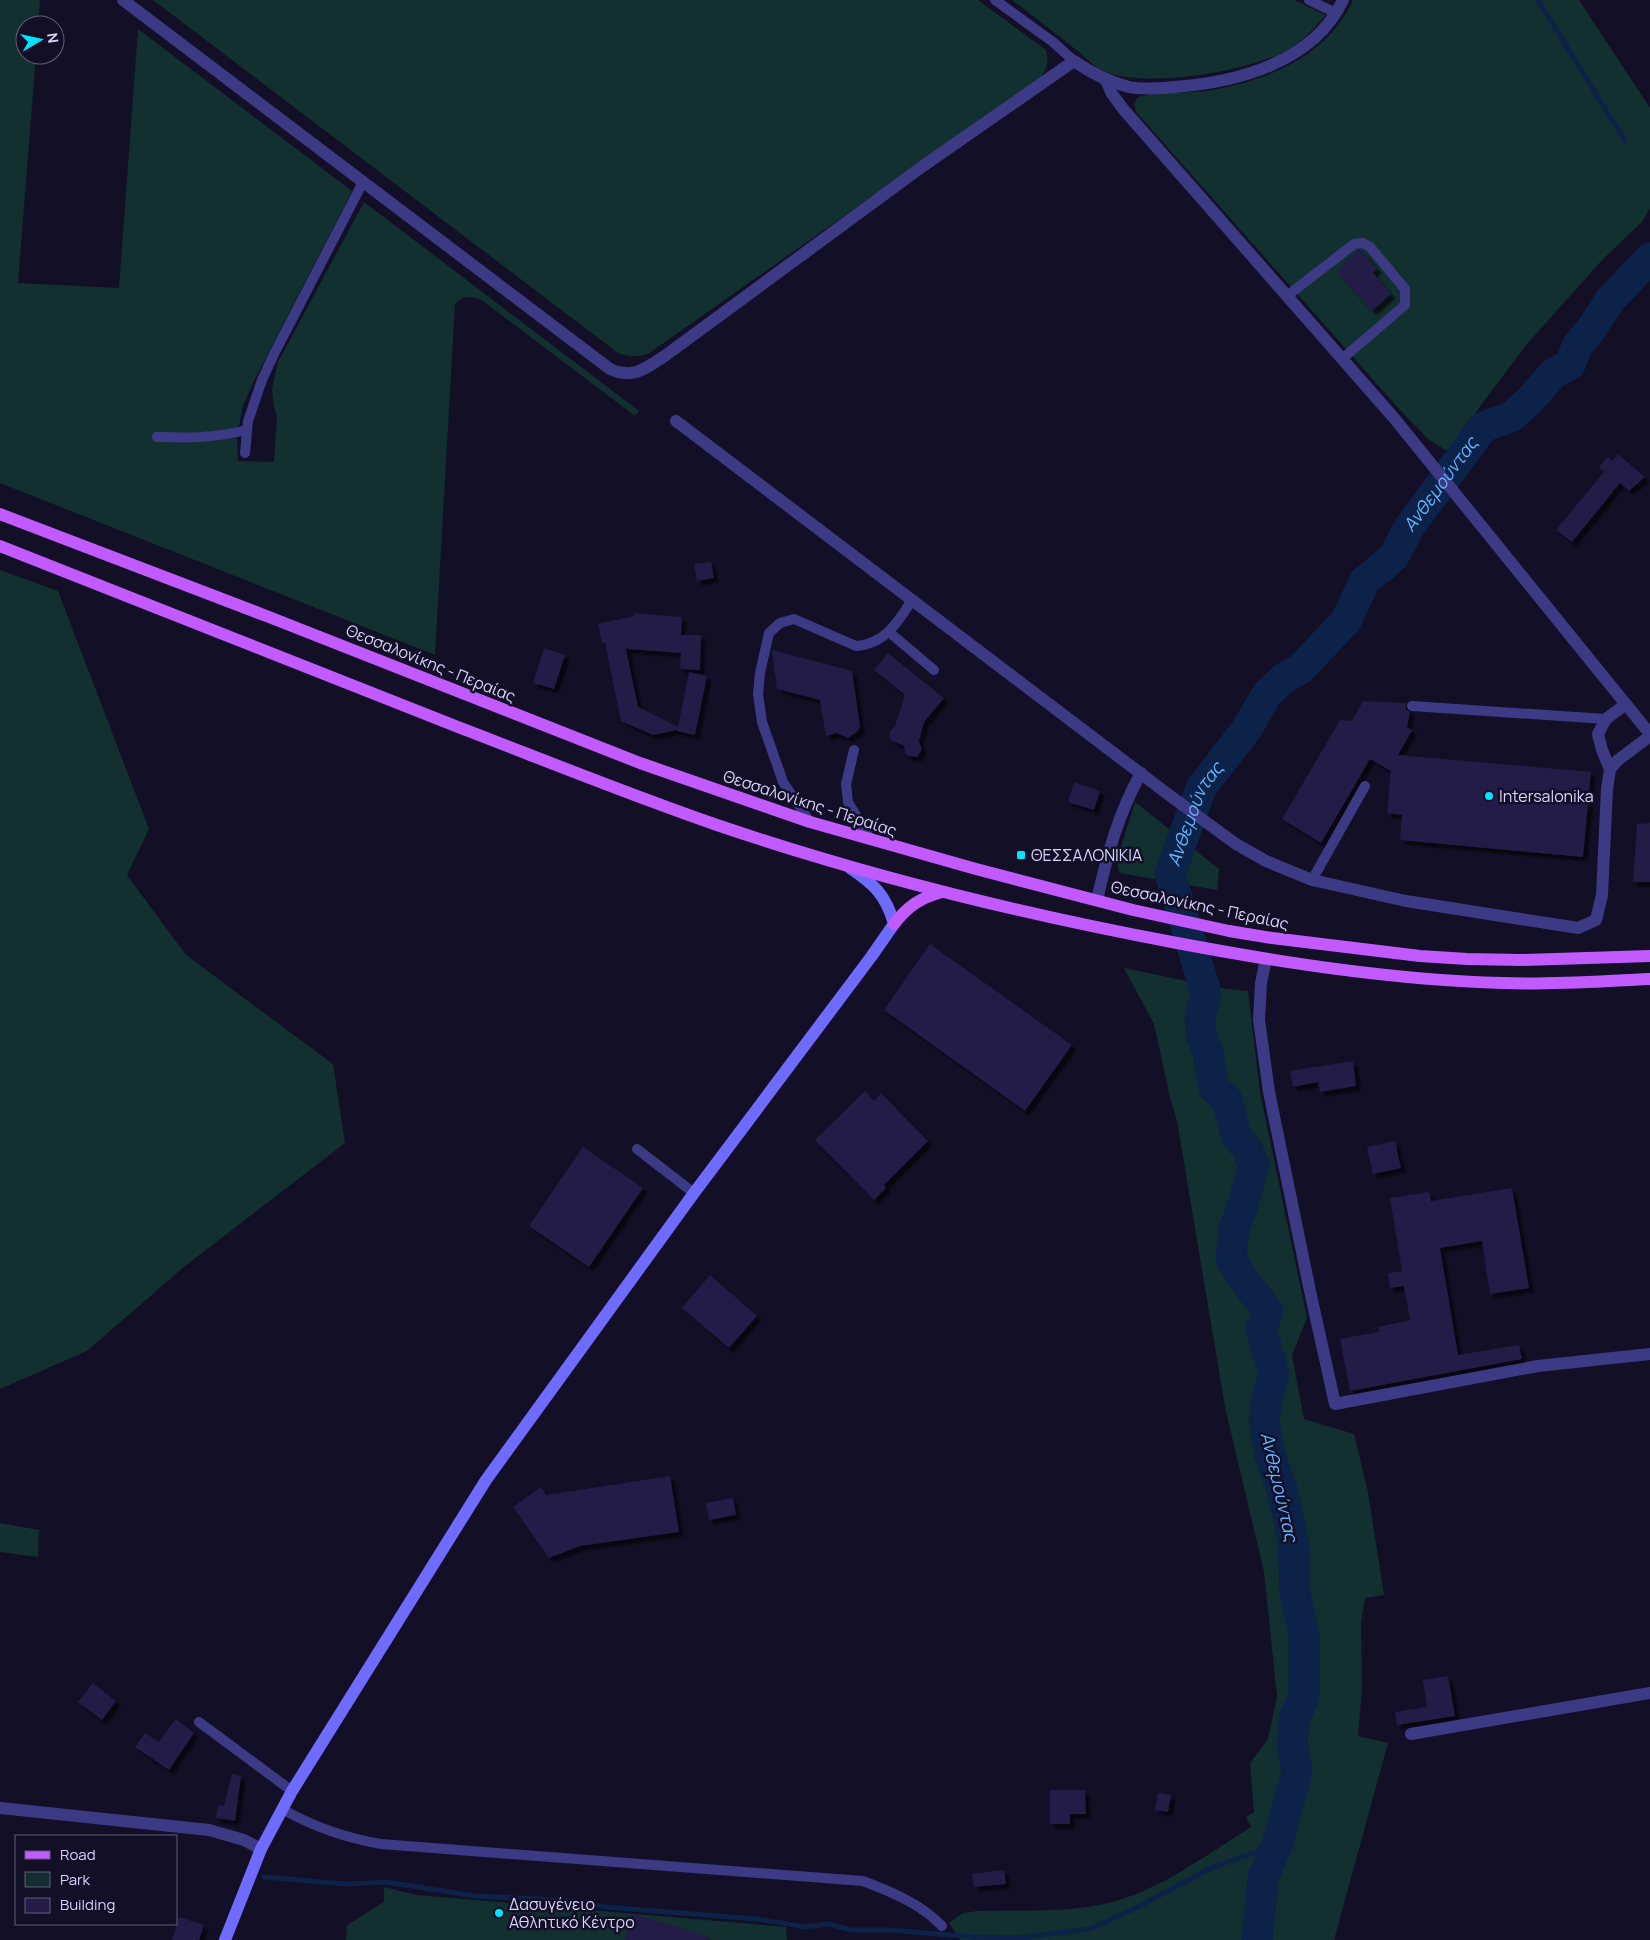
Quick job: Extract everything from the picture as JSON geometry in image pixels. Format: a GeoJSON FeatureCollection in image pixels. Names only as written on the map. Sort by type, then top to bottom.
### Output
{"type":"FeatureCollection","features":[{"type":"Feature","properties":{"kind":"main road","name":"Θεσσαλονίκης - Περαίας"},"geometry":{"type":"LineString","coordinates":[[0,514],[640,763],[810,822],[871,840],[1133,910],[1228,931],[1324,945],[1420,956],[1467,959],[1521,960],[1650,956]]}},
{"type":"Feature","properties":{"kind":"main road"},"geometry":{"type":"LineString","coordinates":[[0,546],[608,785],[718,825],[846,865],[943,892],[1129,934],[1232,954],[1377,973],[1490,983],[1537,984],[1650,979]]}},
{"type":"Feature","properties":{"kind":"main road"},"geometry":{"type":"LineString","coordinates":[[894,924],[905,910],[916,901],[943,892]]}},
{"type":"Feature","properties":{"kind":"street"},"geometry":{"type":"LineString","coordinates":[[123,0],[610,369],[620,374],[634,373],[646,368],[666,355],[923,166],[1074,61],[1086,70],[1106,80],[1131,87],[1188,86],[1240,76],[1289,57],[1324,29],[1343,0]]}},
{"type":"Feature","properties":{"kind":"street"},"geometry":{"type":"LineString","coordinates":[[1106,80],[1112,94],[1136,125],[1342,359],[1432,465],[1650,735],[1618,760],[1610,769]]}},
{"type":"Feature","properties":{"kind":"street"},"geometry":{"type":"LineString","coordinates":[[676,421],[1236,844],[1273,864],[1312,880],[1406,902],[1578,928],[1596,920],[1602,895],[1607,789],[1610,769],[1598,734],[1600,727],[1606,719],[1626,704]]}},
{"type":"Feature","properties":{"kind":"street"},"geometry":{"type":"LineString","coordinates":[[1097,900],[1117,823],[1127,798],[1141,773]]}},
{"type":"Feature","properties":{"kind":"street"},"geometry":{"type":"LineString","coordinates":[[225,1940],[261,1849],[292,1791],[486,1480],[694,1192],[871,958],[894,924],[888,906],[881,894],[846,865]]}},
{"type":"Feature","properties":{"kind":"street"},"geometry":{"type":"LineString","coordinates":[[1266,958],[1261,983],[1259,1020],[1269,1092],[1335,1404],[1538,1366],[1650,1354]]}},
{"type":"Feature","properties":{"kind":"street"},"geometry":{"type":"LineString","coordinates":[[1411,1734],[1650,1693]]}},
{"type":"Feature","properties":{"kind":"street"},"geometry":{"type":"LineString","coordinates":[[0,1808],[209,1830],[244,1840],[261,1849]]}},
{"type":"Feature","properties":{"kind":"lane"},"geometry":{"type":"LineString","coordinates":[[995,0],[1053,42],[1074,61]]}},
{"type":"Feature","properties":{"kind":"lane"},"geometry":{"type":"LineString","coordinates":[[1309,0],[1336,13]]}},
{"type":"Feature","properties":{"kind":"lane"},"geometry":{"type":"LineString","coordinates":[[245,453],[247,430],[254,404],[274,354],[363,182]]}},
{"type":"Feature","properties":{"kind":"lane"},"geometry":{"type":"LineString","coordinates":[[1287,296],[1354,244],[1363,244],[1370,247],[1405,289],[1405,305],[1342,359]]}},
{"type":"Feature","properties":{"kind":"lane"},"geometry":{"type":"LineString","coordinates":[[157,437],[194,438],[220,436],[247,430]]}},
{"type":"Feature","properties":{"kind":"lane"},"geometry":{"type":"LineString","coordinates":[[810,822],[783,782],[762,722],[758,694],[760,673],[769,633],[780,623],[794,619],[856,646],[864,646],[882,639],[898,622],[912,600]]}},
{"type":"Feature","properties":{"kind":"lane"},"geometry":{"type":"LineString","coordinates":[[889,632],[934,670]]}},
{"type":"Feature","properties":{"kind":"lane"},"geometry":{"type":"LineString","coordinates":[[1412,706],[1606,719]]}},
{"type":"Feature","properties":{"kind":"lane"},"geometry":{"type":"LineString","coordinates":[[854,750],[846,784],[848,802],[871,840]]}},
{"type":"Feature","properties":{"kind":"lane"},"geometry":{"type":"LineString","coordinates":[[1312,880],[1365,786]]}},
{"type":"Feature","properties":{"kind":"lane"},"geometry":{"type":"LineString","coordinates":[[637,1149],[694,1192]]}},
{"type":"Feature","properties":{"kind":"lane"},"geometry":{"type":"LineString","coordinates":[[199,1722],[292,1791]]}},
{"type":"Feature","properties":{"kind":"lane"},"geometry":{"type":"LineString","coordinates":[[282,1809],[326,1830],[381,1844],[863,1881],[917,1905],[942,1926]]}},
{"type":"Feature","properties":{"kind":"green space"},"geometry":{"type":"Polygon","coordinates":[[[0,0],[40,0],[39,15],[15,15],[15,65],[35,65],[18,283],[119,288],[138,29],[352,191],[254,381],[243,406],[239,426],[200,441],[237,438],[238,461],[274,462],[277,416],[272,389],[278,362],[364,202],[639,411],[635,416],[483,301],[468,297],[461,299],[455,304],[435,655],[0,483],[0,0]]]}},
{"type":"Feature","properties":{"kind":"green space"},"geometry":{"type":"Polygon","coordinates":[[[153,0],[978,0],[1046,50],[1047,62],[1040,78],[648,354],[633,356],[618,353],[153,0]]]}},
{"type":"Feature","properties":{"kind":"green space"},"geometry":{"type":"Polygon","coordinates":[[[1012,0],[1294,0],[1326,15],[1299,42],[1280,54],[1263,61],[1189,76],[1137,78],[1115,75],[1098,68],[1012,0]]]}},
{"type":"Feature","properties":{"kind":"green space"},"geometry":{"type":"Polygon","coordinates":[[[1353,0],[1579,0],[1650,108],[1650,208],[1642,222],[1603,259],[1527,344],[1481,405],[1449,452],[1429,440],[1400,410],[1136,112],[1134,104],[1138,97],[1155,94],[1198,92],[1228,87],[1250,81],[1292,64],[1327,37],[1342,20],[1353,0]]]}},
{"type":"Feature","properties":{"kind":"green space"},"geometry":{"type":"Polygon","coordinates":[[[0,570],[58,591],[149,829],[127,875],[186,955],[333,1064],[345,1143],[185,1266],[87,1351],[0,1389],[0,570]]]}},
{"type":"Feature","properties":{"kind":"green space"},"geometry":{"type":"Polygon","coordinates":[[[1135,802],[1219,869],[1217,890],[1119,873],[1117,860],[1135,802]]]}},
{"type":"Feature","properties":{"kind":"green space"},"geometry":{"type":"Polygon","coordinates":[[[1124,968],[1220,988],[1248,991],[1260,1092],[1307,1318],[1292,1355],[1304,1419],[1354,1434],[1368,1492],[1384,1595],[1365,1598],[1361,1622],[1362,1689],[1358,1736],[1388,1743],[1334,1940],[960,1940],[949,1923],[963,1913],[978,1911],[1061,1910],[1110,1903],[1174,1876],[1251,1827],[1246,1817],[1254,1812],[1250,1763],[1268,1739],[1277,1696],[1264,1572],[1225,1407],[1177,1121],[1154,1024],[1124,968]]]}},
{"type":"Feature","properties":{"kind":"green space"},"geometry":{"type":"Polygon","coordinates":[[[0,1523],[39,1530],[38,1557],[0,1552],[0,1523]]]}},
{"type":"Feature","properties":{"kind":"green space","name":"Δασυγένειο Αθλητικό Κέντρο"},"geometry":{"type":"Polygon","coordinates":[[[384,1887],[417,1895],[786,1927],[787,1940],[346,1940],[347,1925],[384,1902],[384,1887]]]}},
{"type":"Feature","properties":{"kind":"building"},"geometry":{"type":"Polygon","coordinates":[[[1358,250],[1377,269],[1373,273],[1391,294],[1372,311],[1336,271],[1358,250]]]}},
{"type":"Feature","properties":{"kind":"building"},"geometry":{"type":"Polygon","coordinates":[[[1618,454],[1645,477],[1629,491],[1620,483],[1572,542],[1556,530],[1604,472],[1599,467],[1608,457],[1613,461],[1618,454]]]}},
{"type":"Feature","properties":{"kind":"building"},"geometry":{"type":"Polygon","coordinates":[[[711,562],[714,578],[697,581],[694,564],[711,562]]]}},
{"type":"Feature","properties":{"kind":"building"},"geometry":{"type":"Polygon","coordinates":[[[634,613],[682,617],[681,635],[701,635],[700,670],[680,669],[681,653],[626,649],[638,707],[678,727],[689,672],[707,676],[695,735],[677,730],[653,735],[621,721],[605,643],[602,643],[598,624],[634,616],[634,613]]]}},
{"type":"Feature","properties":{"kind":"building"},"geometry":{"type":"Polygon","coordinates":[[[544,648],[565,655],[554,689],[533,683],[544,648]]]}},
{"type":"Feature","properties":{"kind":"building"},"geometry":{"type":"Polygon","coordinates":[[[772,650],[852,671],[860,726],[858,731],[848,738],[837,733],[826,736],[820,700],[777,689],[772,650]]]}},
{"type":"Feature","properties":{"kind":"building"},"geometry":{"type":"Polygon","coordinates":[[[888,653],[944,698],[924,722],[919,741],[922,750],[917,757],[908,756],[905,753],[904,746],[892,741],[889,736],[890,731],[895,726],[905,695],[874,670],[888,653]]]}},
{"type":"Feature","properties":{"kind":"building","name":"Intersalonika"},"geometry":{"type":"Polygon","coordinates":[[[1363,701],[1406,703],[1406,709],[1410,712],[1407,727],[1412,730],[1398,755],[1591,772],[1583,857],[1400,840],[1402,815],[1387,813],[1391,771],[1370,759],[1321,843],[1282,819],[1340,720],[1352,721],[1363,701]]]}},
{"type":"Feature","properties":{"kind":"building"},"geometry":{"type":"Polygon","coordinates":[[[1074,782],[1100,791],[1094,810],[1068,802],[1074,782]]]}},
{"type":"Feature","properties":{"kind":"building"},"geometry":{"type":"Polygon","coordinates":[[[1650,823],[1650,882],[1633,882],[1637,824],[1650,823]]]}},
{"type":"Feature","properties":{"kind":"building"},"geometry":{"type":"Polygon","coordinates":[[[930,944],[1072,1045],[1025,1111],[884,1010],[930,944]]]}},
{"type":"Feature","properties":{"kind":"building"},"geometry":{"type":"Polygon","coordinates":[[[1353,1061],[1356,1086],[1320,1092],[1318,1082],[1293,1087],[1290,1071],[1353,1061]]]}},
{"type":"Feature","properties":{"kind":"building"},"geometry":{"type":"Polygon","coordinates":[[[865,1091],[874,1101],[881,1093],[928,1141],[884,1185],[886,1188],[874,1200],[815,1140],[865,1091]]]}},
{"type":"Feature","properties":{"kind":"building"},"geometry":{"type":"Polygon","coordinates":[[[1395,1141],[1401,1168],[1373,1174],[1367,1147],[1395,1141]]]}},
{"type":"Feature","properties":{"kind":"building"},"geometry":{"type":"Polygon","coordinates":[[[583,1147],[643,1188],[589,1267],[529,1226],[583,1147]]]}},
{"type":"Feature","properties":{"kind":"building"},"geometry":{"type":"Polygon","coordinates":[[[1512,1188],[1529,1288],[1490,1294],[1482,1241],[1440,1248],[1458,1355],[1519,1345],[1522,1359],[1350,1391],[1340,1339],[1379,1332],[1378,1327],[1410,1320],[1404,1286],[1390,1288],[1388,1273],[1402,1271],[1390,1198],[1429,1192],[1431,1201],[1512,1188]]]}},
{"type":"Feature","properties":{"kind":"building"},"geometry":{"type":"Polygon","coordinates":[[[710,1275],[757,1316],[729,1348],[682,1308],[710,1275]]]}},
{"type":"Feature","properties":{"kind":"building"},"geometry":{"type":"Polygon","coordinates":[[[670,1476],[679,1532],[580,1546],[549,1558],[513,1507],[541,1487],[546,1495],[670,1476]]]}},
{"type":"Feature","properties":{"kind":"building"},"geometry":{"type":"Polygon","coordinates":[[[733,1498],[736,1515],[709,1520],[706,1503],[733,1498]]]}},
{"type":"Feature","properties":{"kind":"building"},"geometry":{"type":"Polygon","coordinates":[[[1448,1676],[1455,1716],[1397,1725],[1395,1712],[1427,1707],[1423,1680],[1448,1676]]]}},
{"type":"Feature","properties":{"kind":"building"},"geometry":{"type":"Polygon","coordinates":[[[93,1683],[116,1701],[102,1720],[78,1702],[93,1683]]]}},
{"type":"Feature","properties":{"kind":"building"},"geometry":{"type":"Polygon","coordinates":[[[176,1719],[194,1733],[169,1770],[135,1747],[145,1733],[159,1742],[176,1719]]]}},
{"type":"Feature","properties":{"kind":"building"},"geometry":{"type":"Polygon","coordinates":[[[232,1774],[241,1776],[235,1821],[216,1818],[218,1805],[224,1806],[232,1774]]]}},
{"type":"Feature","properties":{"kind":"building"},"geometry":{"type":"Polygon","coordinates":[[[1050,1790],[1085,1790],[1086,1814],[1070,1814],[1070,1824],[1050,1824],[1050,1790]]]}},
{"type":"Feature","properties":{"kind":"building"},"geometry":{"type":"Polygon","coordinates":[[[1158,1793],[1171,1795],[1168,1812],[1155,1810],[1158,1793]]]}},
{"type":"Feature","properties":{"kind":"building"},"geometry":{"type":"Polygon","coordinates":[[[1004,1870],[1006,1884],[974,1887],[972,1874],[1004,1870]]]}},
{"type":"Feature","properties":{"kind":"building"},"geometry":{"type":"Polygon","coordinates":[[[632,1914],[708,1936],[708,1940],[625,1940],[632,1914]]]}},
{"type":"Feature","properties":{"kind":"building"},"geometry":{"type":"Polygon","coordinates":[[[179,1917],[204,1925],[199,1940],[172,1940],[179,1917]]]}},
{"type":"Feature","properties":{"kind":"waterway"},"geometry":{"type":"LineString","coordinates":[[1538,0],[1625,141]]}},
{"type":"Feature","properties":{"kind":"waterway","name":"Ανθεμούντας"},"geometry":{"type":"LineString","coordinates":[[1257,1940],[1263,1878],[1277,1845],[1297,1772],[1292,1743],[1294,1718],[1304,1697],[1304,1635],[1295,1594],[1293,1540],[1283,1493],[1269,1452],[1264,1418],[1274,1374],[1261,1329],[1268,1311],[1241,1276],[1231,1258],[1234,1229],[1254,1165],[1248,1151],[1236,1135],[1227,1100],[1214,1088],[1208,1052],[1201,1034],[1200,1015],[1205,999],[1205,989],[1170,874],[1201,788],[1246,730],[1267,694],[1284,678],[1300,669],[1346,621],[1365,580],[1394,556],[1410,526],[1483,427],[1511,417],[1530,400],[1554,373],[1570,365],[1577,346],[1592,328],[1610,300],[1650,258]]}},
{"type":"Feature","properties":{"kind":"waterway"},"geometry":{"type":"LineString","coordinates":[[264,1877],[346,1884],[386,1882],[475,1896],[579,1901],[605,1907],[757,1919],[805,1927],[828,1924],[852,1930],[889,1930],[975,1937],[1018,1938],[1090,1929],[1136,1908],[1213,1867],[1277,1845]]}},
{"type":"Feature","properties":{"kind":"place","name":"Intersalonika"},"geometry":{"type":"Point","coordinates":[1489,796]}},
{"type":"Feature","properties":{"kind":"place","name":"ΘΕΣΣΑΛΟΝΙΚΙΑ"},"geometry":{"type":"Point","coordinates":[1021,855]}},
{"type":"Feature","properties":{"kind":"place","name":"Δασυγένειο Αθλητικό Κέντρο"},"geometry":{"type":"Point","coordinates":[499,1913]}}]}
